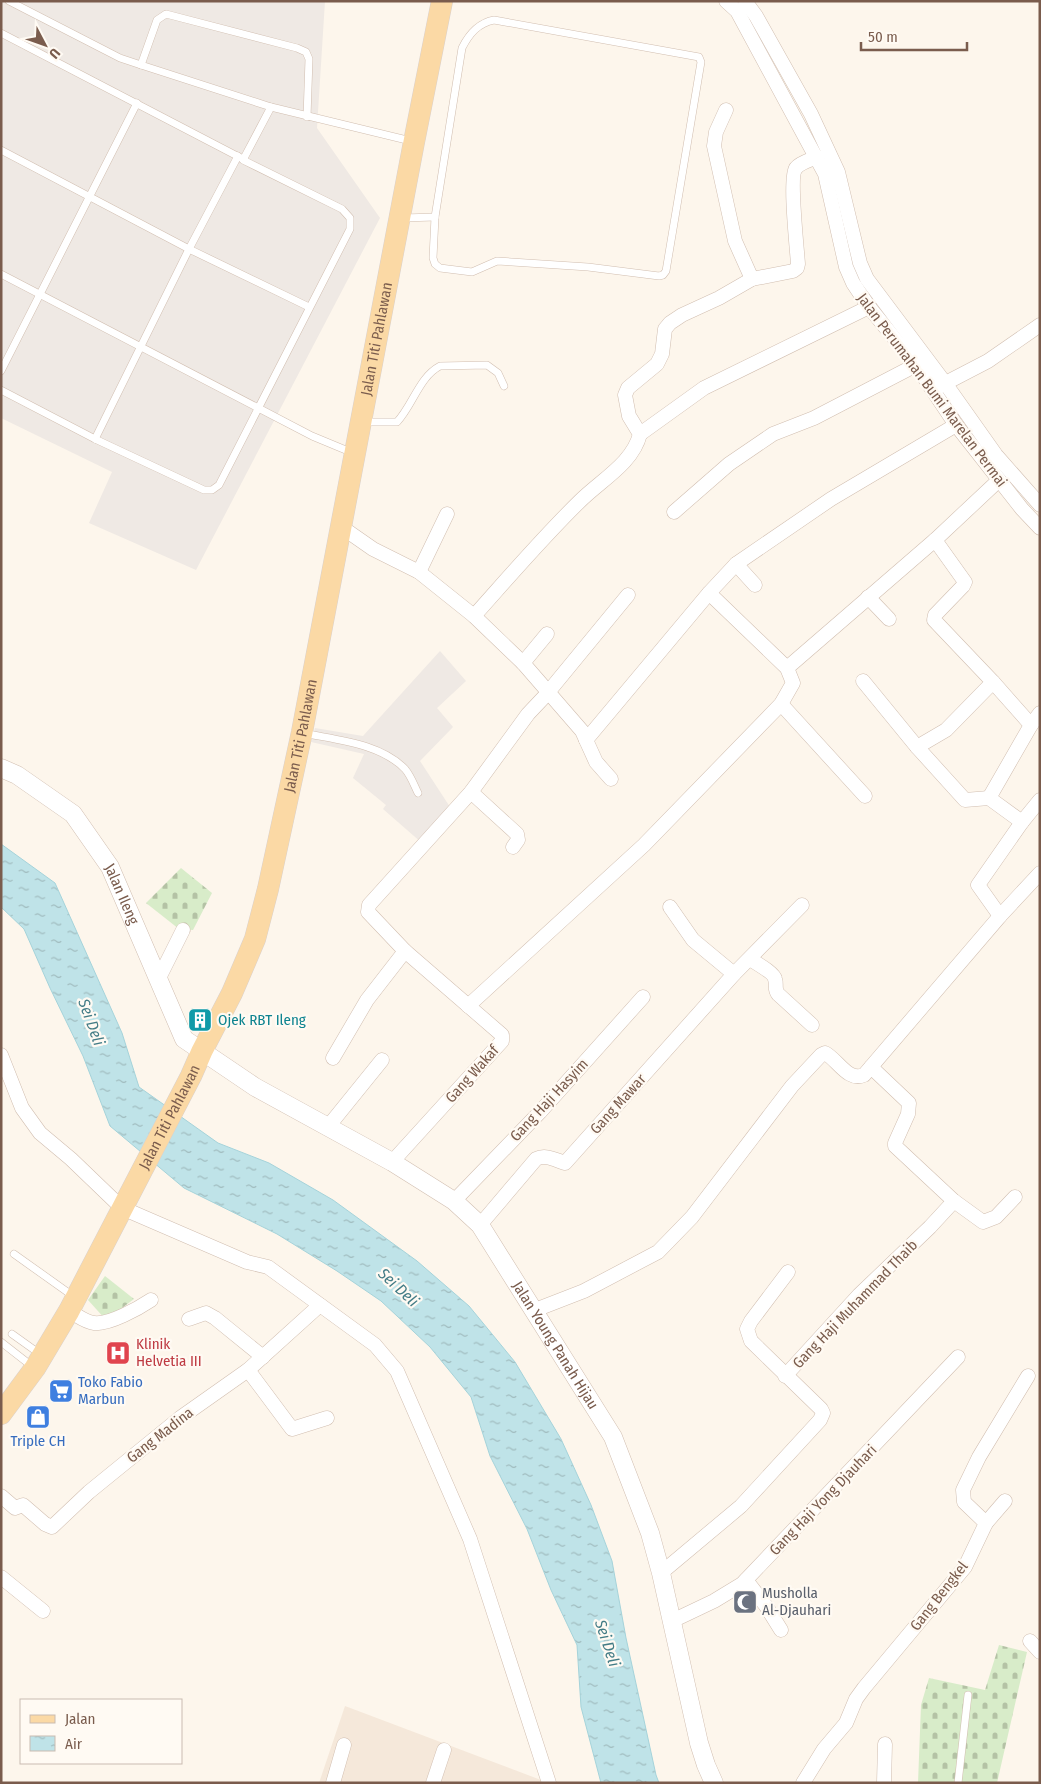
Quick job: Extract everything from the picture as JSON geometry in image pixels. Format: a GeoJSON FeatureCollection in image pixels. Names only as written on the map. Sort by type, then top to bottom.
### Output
{"type":"FeatureCollection","features":[{"type":"Feature","properties":{"kind":"main road","name":"Jalan Titi Pahlawan"},"geometry":{"type":"LineString","coordinates":[[3,1409],[39,1362],[72,1304],[191,1076],[232,993],[255,939],[268,889],[302,732],[442,1]]}},
{"type":"Feature","properties":{"kind":"street","name":"Jalan Perumahan Bumi Marelan Permai"},"geometry":{"type":"LineString","coordinates":[[727,1],[737,11],[817,157],[831,173],[846,267],[853,283],[869,308],[916,365],[956,425],[1022,509],[1040,528]]}},
{"type":"Feature","properties":{"kind":"street","name":"Jalan Perumahan Bumi Marelan Permai"},"geometry":{"type":"LineString","coordinates":[[745,1],[756,16],[811,114],[867,279],[996,455],[1040,506]]}},
{"type":"Feature","properties":{"kind":"street"},"geometry":{"type":"LineString","coordinates":[[726,110],[716,132],[714,146],[735,241],[752,279]]}},
{"type":"Feature","properties":{"kind":"street"},"geometry":{"type":"LineString","coordinates":[[640,434],[629,416],[625,395],[628,388],[657,364],[662,354],[666,329],[670,323],[752,279],[793,271],[797,268],[794,172],[799,165],[817,157]]}},
{"type":"Feature","properties":{"kind":"street"},"geometry":{"type":"LineString","coordinates":[[474,616],[580,500],[622,464],[637,445],[640,434],[704,388],[869,308]]}},
{"type":"Feature","properties":{"kind":"street"},"geometry":{"type":"LineString","coordinates":[[933,390],[988,361],[1040,325]]}},
{"type":"Feature","properties":{"kind":"street"},"geometry":{"type":"LineString","coordinates":[[674,512],[730,464],[773,434],[814,418],[916,365]]}},
{"type":"Feature","properties":{"kind":"street"},"geometry":{"type":"LineString","coordinates":[[586,740],[736,564],[831,499],[956,425]]}},
{"type":"Feature","properties":{"kind":"street"},"geometry":{"type":"LineString","coordinates":[[787,668],[934,540],[999,480]]}},
{"type":"Feature","properties":{"kind":"street"},"geometry":{"type":"LineString","coordinates":[[419,572],[447,514]]}},
{"type":"Feature","properties":{"kind":"street"},"geometry":{"type":"LineString","coordinates":[[340,530],[419,572],[474,616],[523,663],[547,694],[582,731],[596,762],[611,779]]}},
{"type":"Feature","properties":{"kind":"street"},"geometry":{"type":"LineString","coordinates":[[934,540],[965,582],[964,586],[935,616],[934,620],[1031,725]]}},
{"type":"Feature","properties":{"kind":"street"},"geometry":{"type":"LineString","coordinates":[[736,564],[755,585]]}},
{"type":"Feature","properties":{"kind":"street"},"geometry":{"type":"LineString","coordinates":[[468,1006],[665,825],[781,704],[793,683],[787,668],[710,593]]}},
{"type":"Feature","properties":{"kind":"street"},"geometry":{"type":"LineString","coordinates":[[513,847],[518,840],[517,834],[471,792],[528,714],[547,694],[628,595]]}},
{"type":"Feature","properties":{"kind":"street"},"geometry":{"type":"LineString","coordinates":[[868,597],[888,619]]}},
{"type":"Feature","properties":{"kind":"street"},"geometry":{"type":"LineString","coordinates":[[523,663],[547,634]]}},
{"type":"Feature","properties":{"kind":"street"},"geometry":{"type":"LineString","coordinates":[[863,682],[917,747],[965,800],[989,798],[1022,822]]}},
{"type":"Feature","properties":{"kind":"street"},"geometry":{"type":"LineString","coordinates":[[917,747],[946,730],[993,682]]}},
{"type":"Feature","properties":{"kind":"street"},"geometry":{"type":"LineString","coordinates":[[781,704],[865,796]]}},
{"type":"Feature","properties":{"kind":"street"},"geometry":{"type":"LineString","coordinates":[[989,798],[1031,725],[1040,713]]}},
{"type":"Feature","properties":{"kind":"street","name":"Jalan Ileng"},"geometry":{"type":"LineString","coordinates":[[1,768],[17,775],[73,814],[110,866],[184,1038],[202,1051]]}},
{"type":"Feature","properties":{"kind":"street","name":"Gang Wakaf"},"geometry":{"type":"LineString","coordinates":[[392,1162],[502,1041],[502,1035],[405,951],[368,912],[369,905],[471,792]]}},
{"type":"Feature","properties":{"kind":"street"},"geometry":{"type":"LineString","coordinates":[[1000,916],[978,885],[1022,822],[1040,800]]}},
{"type":"Feature","properties":{"kind":"street"},"geometry":{"type":"LineString","coordinates":[[535,1310],[584,1291],[658,1252],[692,1217],[792,1086],[821,1055],[825,1054],[831,1057],[851,1076],[858,1078],[864,1075],[1000,916],[1040,873]]}},
{"type":"Feature","properties":{"kind":"street","name":"Gang Mawar"},"geometry":{"type":"LineString","coordinates":[[480,1225],[536,1159],[542,1156],[565,1163],[734,974],[802,905]]}},
{"type":"Feature","properties":{"kind":"street"},"geometry":{"type":"LineString","coordinates":[[670,907],[693,940],[734,974]]}},
{"type":"Feature","properties":{"kind":"street"},"geometry":{"type":"LineString","coordinates":[[159,978],[183,930]]}},
{"type":"Feature","properties":{"kind":"street"},"geometry":{"type":"LineString","coordinates":[[333,1058],[367,1000],[405,951]]}},
{"type":"Feature","properties":{"kind":"street"},"geometry":{"type":"LineString","coordinates":[[750,959],[773,975],[776,979],[775,990],[778,994],[812,1025]]}},
{"type":"Feature","properties":{"kind":"street","name":"Gang Haji Hasyim"},"geometry":{"type":"LineString","coordinates":[[454,1201],[540,1112],[643,997]]}},
{"type":"Feature","properties":{"kind":"street","name":"Jalan Young Panah Hijau"},"geometry":{"type":"LineString","coordinates":[[202,1051],[255,1087],[392,1162],[454,1201],[480,1225],[614,1437],[650,1533],[661,1573],[699,1743],[714,1783]]}},
{"type":"Feature","properties":{"kind":"street"},"geometry":{"type":"LineString","coordinates":[[1,1055],[22,1108],[40,1133],[122,1208],[247,1262],[268,1267],[375,1345],[397,1371],[470,1539],[549,1783]]}},
{"type":"Feature","properties":{"kind":"street"},"geometry":{"type":"LineString","coordinates":[[327,1128],[382,1060]]}},
{"type":"Feature","properties":{"kind":"street"},"geometry":{"type":"LineString","coordinates":[[871,1067],[909,1103],[908,1114],[895,1146],[954,1201],[982,1222],[996,1217],[1014,1197]]}},
{"type":"Feature","properties":{"kind":"street","name":"Gang Haji Muhammad Thaib"},"geometry":{"type":"LineString","coordinates":[[661,1573],[741,1506],[820,1420],[823,1413],[820,1408],[785,1376],[859,1295],[930,1227],[954,1201]]}},
{"type":"Feature","properties":{"kind":"street"},"geometry":{"type":"LineString","coordinates":[[785,1376],[751,1341],[747,1329],[788,1272]]}},
{"type":"Feature","properties":{"kind":"street"},"geometry":{"type":"LineString","coordinates":[[72,1304],[89,1322],[96,1324],[110,1321],[152,1300]]}},
{"type":"Feature","properties":{"kind":"street","name":"Gang Madina"},"geometry":{"type":"LineString","coordinates":[[1,1496],[15,1508],[23,1505],[45,1524],[52,1527],[89,1492],[180,1418],[248,1370],[320,1305]]}},
{"type":"Feature","properties":{"kind":"street"},"geometry":{"type":"LineString","coordinates":[[190,1318],[206,1313],[215,1318],[263,1357]]}},
{"type":"Feature","properties":{"kind":"street","name":"Gang Haji Yong Djauhari"},"geometry":{"type":"LineString","coordinates":[[672,1621],[714,1601],[742,1584],[958,1357]]}},
{"type":"Feature","properties":{"kind":"street"},"geometry":{"type":"LineString","coordinates":[[248,1370],[292,1429],[327,1418]]}},
{"type":"Feature","properties":{"kind":"street"},"geometry":{"type":"LineString","coordinates":[[986,1522],[964,1502],[963,1490],[979,1457],[1028,1376]]}},
{"type":"Feature","properties":{"kind":"street","name":"Gang Bengkel"},"geometry":{"type":"LineString","coordinates":[[803,1783],[824,1749],[846,1723],[856,1699],[864,1688],[965,1567],[986,1522],[1005,1501]]}},
{"type":"Feature","properties":{"kind":"street"},"geometry":{"type":"LineString","coordinates":[[1,1577],[43,1611]]}},
{"type":"Feature","properties":{"kind":"street"},"geometry":{"type":"LineString","coordinates":[[746,1580],[781,1630]]}},
{"type":"Feature","properties":{"kind":"street"},"geometry":{"type":"LineString","coordinates":[[1030,1641],[1040,1652]]}},
{"type":"Feature","properties":{"kind":"street"},"geometry":{"type":"LineString","coordinates":[[884,1783],[885,1744]]}},
{"type":"Feature","properties":{"kind":"street"},"geometry":{"type":"LineString","coordinates":[[333,1783],[344,1745]]}},
{"type":"Feature","properties":{"kind":"street"},"geometry":{"type":"LineString","coordinates":[[433,1783],[444,1750]]}},
{"type":"Feature","properties":{"kind":"lane"},"geometry":{"type":"LineString","coordinates":[[9,1],[120,58],[271,107],[414,142]]}},
{"type":"Feature","properties":{"kind":"lane"},"geometry":{"type":"LineString","coordinates":[[141,65],[157,20],[166,14],[297,48],[306,52],[309,59],[307,117]]}},
{"type":"Feature","properties":{"kind":"lane"},"geometry":{"type":"LineString","coordinates":[[494,20],[699,57],[701,62],[666,271],[663,275],[497,260],[472,272],[440,268],[435,264],[433,258],[435,217],[462,48],[468,36],[486,22],[494,20]]}},
{"type":"Feature","properties":{"kind":"lane"},"geometry":{"type":"LineString","coordinates":[[1,33],[342,209],[350,218],[350,229],[257,406],[219,484],[212,490],[204,490],[95,439],[1,390]]}},
{"type":"Feature","properties":{"kind":"lane"},"geometry":{"type":"LineString","coordinates":[[1,371],[137,104]]}},
{"type":"Feature","properties":{"kind":"lane"},"geometry":{"type":"LineString","coordinates":[[95,439],[189,249],[271,107]]}},
{"type":"Feature","properties":{"kind":"lane"},"geometry":{"type":"LineString","coordinates":[[1,150],[189,249],[309,307]]}},
{"type":"Feature","properties":{"kind":"lane"},"geometry":{"type":"LineString","coordinates":[[400,218],[435,217]]}},
{"type":"Feature","properties":{"kind":"lane"},"geometry":{"type":"LineString","coordinates":[[1,274],[312,436],[355,454]]}},
{"type":"Feature","properties":{"kind":"lane"},"geometry":{"type":"LineString","coordinates":[[362,422],[397,422],[426,377],[440,366],[487,365],[498,372],[504,386]]}},
{"type":"Feature","properties":{"kind":"lane"},"geometry":{"type":"LineString","coordinates":[[302,732],[375,750],[405,769],[418,793]]}},
{"type":"Feature","properties":{"kind":"lane"},"geometry":{"type":"LineString","coordinates":[[14,1254],[72,1304]]}},
{"type":"Feature","properties":{"kind":"lane"},"geometry":{"type":"LineString","coordinates":[[12,1334],[39,1362]]}},
{"type":"Feature","properties":{"kind":"lane"},"geometry":{"type":"LineString","coordinates":[[1,1342],[39,1362]]}},
{"type":"Feature","properties":{"kind":"lane"},"geometry":{"type":"LineString","coordinates":[[958,1783],[968,1696]]}},
{"type":"Feature","properties":{"kind":"shaded area"},"geometry":{"type":"Polygon","coordinates":[[[1,1],[325,1],[317,128],[380,218],[196,570],[89,523],[112,472],[1,418],[1,1]]]}},
{"type":"Feature","properties":{"kind":"shaded area"},"geometry":{"type":"Polygon","coordinates":[[[440,651],[466,681],[437,708],[453,727],[420,761],[450,807],[422,843],[383,809],[386,805],[353,778],[364,754],[311,742],[315,728],[363,736],[440,651]]]}},
{"type":"Feature","properties":{"kind":"shaded area"},"geometry":{"type":"Polygon","coordinates":[[[345,1706],[541,1780],[540,1783],[319,1783],[345,1706]]]}},
{"type":"Feature","properties":{"kind":"green space"},"geometry":{"type":"Polygon","coordinates":[[[181,868],[212,893],[193,930],[179,929],[146,903],[181,868]]]}},
{"type":"Feature","properties":{"kind":"green space"},"geometry":{"type":"Polygon","coordinates":[[[105,1276],[134,1299],[106,1320],[88,1300],[105,1276]]]}},
{"type":"Feature","properties":{"kind":"green space"},"geometry":{"type":"Polygon","coordinates":[[[999,1645],[1027,1652],[997,1783],[918,1783],[921,1705],[929,1678],[985,1690],[999,1645]]]}},
{"type":"Feature","properties":{"kind":"water","name":"Sei Deli"},"geometry":{"type":"Polygon","coordinates":[[[1,844],[55,883],[122,1033],[139,1087],[218,1143],[269,1163],[333,1200],[417,1261],[469,1306],[515,1362],[561,1439],[591,1505],[612,1561],[626,1638],[659,1783],[601,1783],[581,1707],[577,1645],[551,1590],[527,1529],[490,1456],[471,1397],[430,1347],[381,1301],[277,1234],[184,1188],[110,1126],[83,1056],[24,929],[1,907],[1,844]]]}},
{"type":"Feature","properties":{"kind":"place","name":"Ojek RBT Ileng"},"geometry":{"type":"Point","coordinates":[200,1020]}},
{"type":"Feature","properties":{"kind":"place","name":"Klinik Helvetia III"},"geometry":{"type":"Point","coordinates":[118,1353]}},
{"type":"Feature","properties":{"kind":"place","name":"Toko Fabio Marbun"},"geometry":{"type":"Point","coordinates":[61,1391]}},
{"type":"Feature","properties":{"kind":"place","name":"Triple CH"},"geometry":{"type":"Point","coordinates":[38,1417]}},
{"type":"Feature","properties":{"kind":"place","name":"Musholla Al-Djauhari"},"geometry":{"type":"Point","coordinates":[745,1602]}}]}
